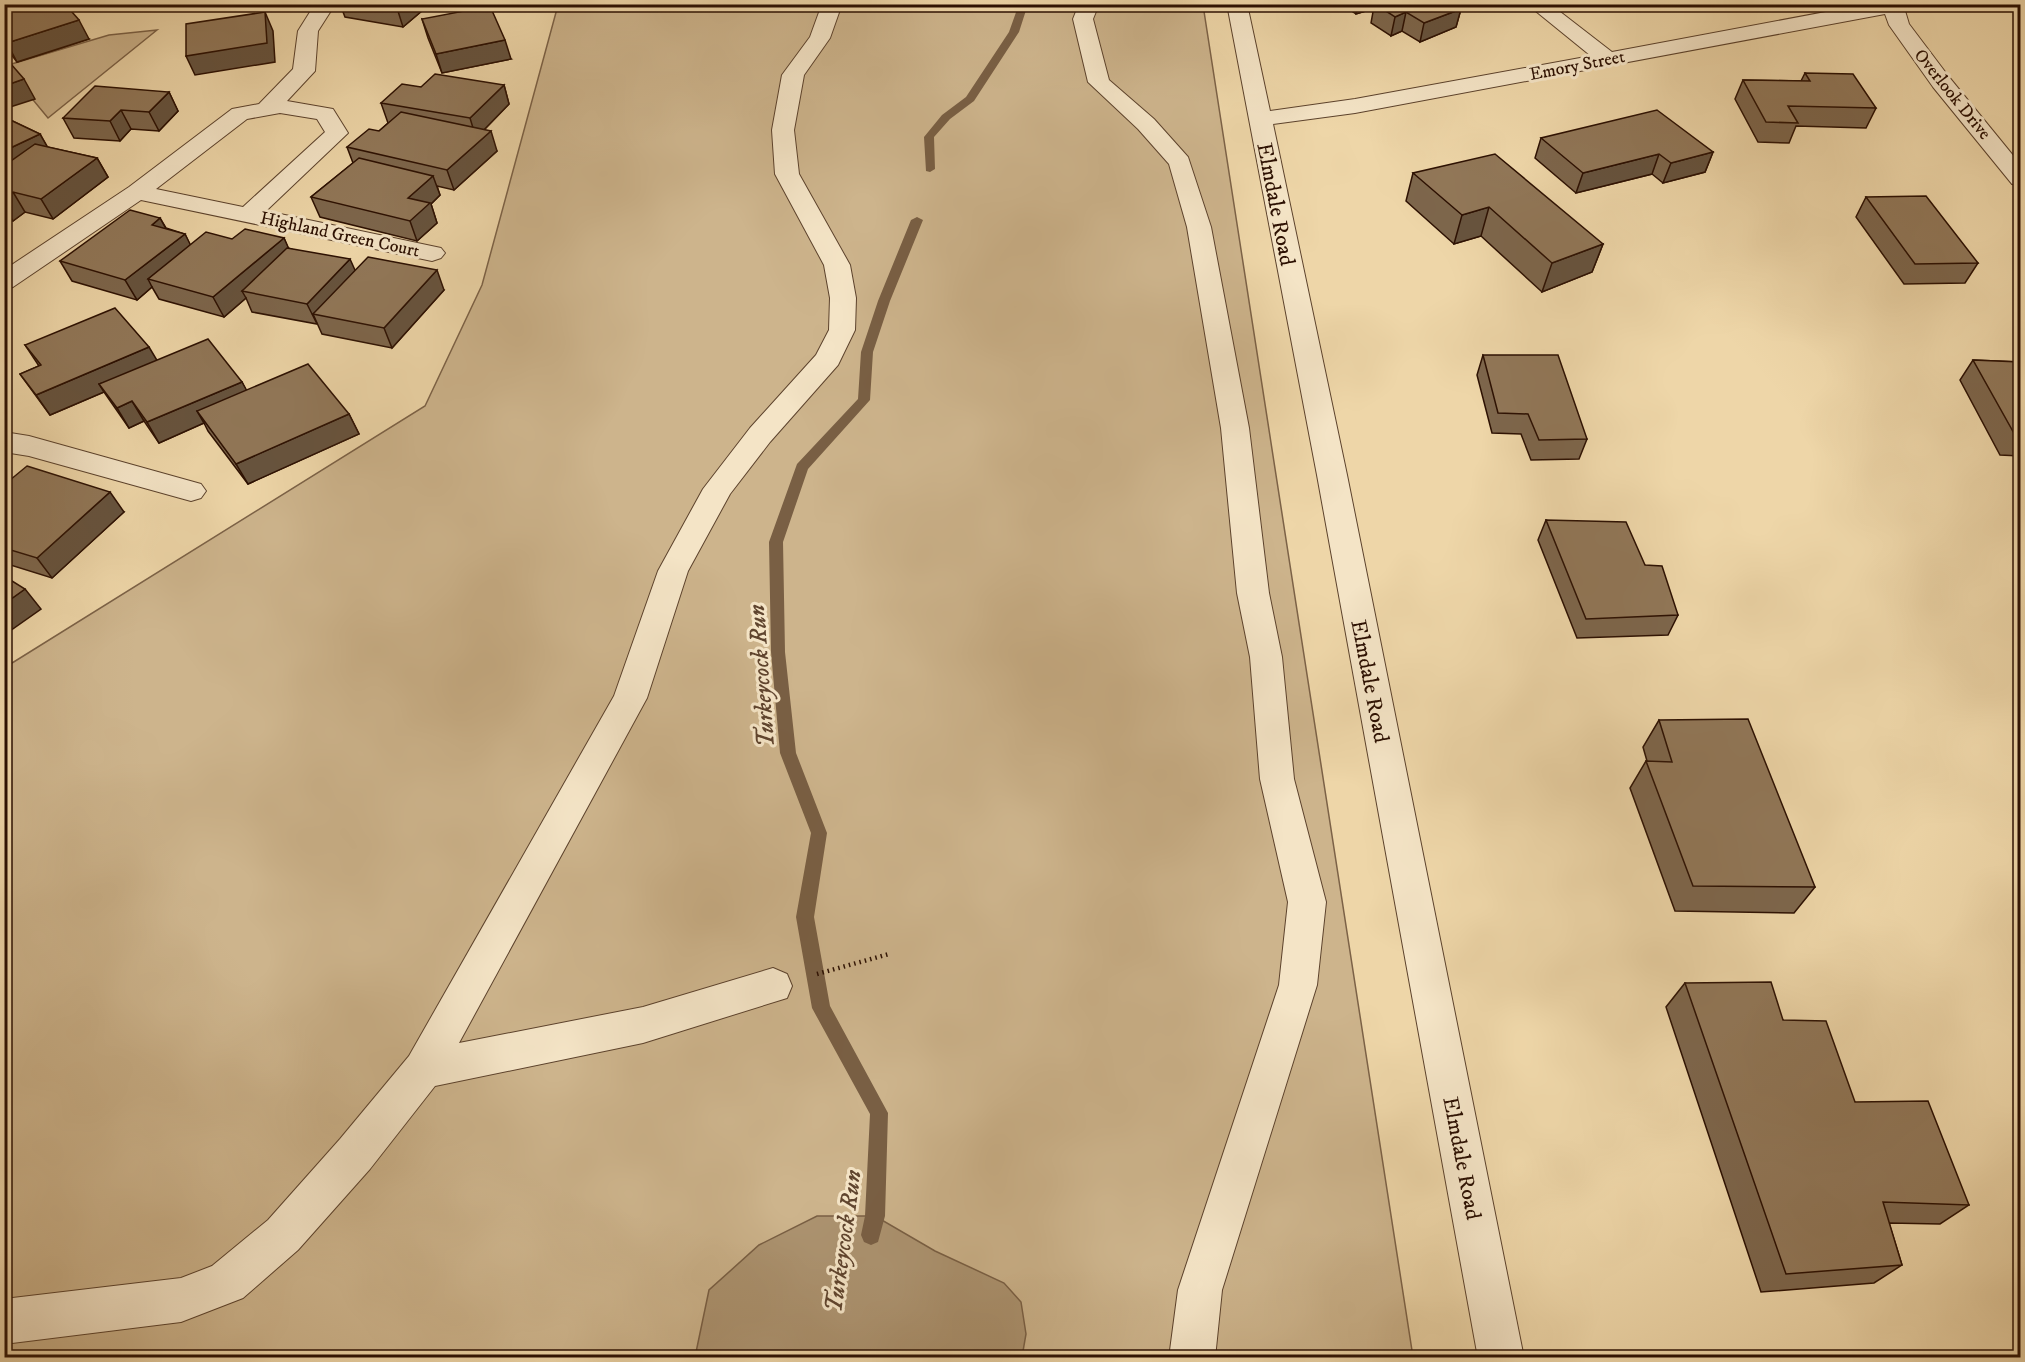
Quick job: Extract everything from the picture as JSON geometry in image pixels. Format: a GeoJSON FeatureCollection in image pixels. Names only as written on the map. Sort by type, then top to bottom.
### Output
{"type":"FeatureCollection","features":[{"type":"Feature","properties":{"kind":"street"},"geometry":{"type":"LineString","coordinates":[[4,1322],[181,1300],[227,1282],[283,1235],[355,1154],[423,1069],[630,698],[673,571],[718,489],[760,435],[828,359],[842,330],[843,298],[837,265],[787,174],[783,130],[793,75],[820,38],[832,4]]}},
{"type":"Feature","properties":{"kind":"street"},"geometry":{"type":"LineString","coordinates":[[1089,4],[1083,19],[1099,82],[1146,124],[1180,162],[1199,227],[1235,429],[1253,593],[1266,657],[1277,779],[1307,902],[1298,986],[1200,1290],[1192,1358]]}},
{"type":"Feature","properties":{"kind":"street","name":"Elmdale Road"},"geometry":{"type":"LineString","coordinates":[[1237,4],[1329,463],[1501,1358]]}},
{"type":"Feature","properties":{"kind":"street"},"geometry":{"type":"LineString","coordinates":[[1537,4],[1608,59]]}},
{"type":"Feature","properties":{"kind":"street","name":"Emory Street"},"geometry":{"type":"LineString","coordinates":[[1260,119],[1355,106],[1893,5]]}},
{"type":"Feature","properties":{"kind":"street","name":"Overlook Drive"},"geometry":{"type":"LineString","coordinates":[[1893,5],[1899,25],[2020,179]]}},
{"type":"Feature","properties":{"kind":"street"},"geometry":{"type":"LineString","coordinates":[[266,109],[304,70],[308,31],[324,6]]}},
{"type":"Feature","properties":{"kind":"street","name":"Highland Green Court"},"geometry":{"type":"LineString","coordinates":[[4,282],[136,192],[240,114],[280,106],[325,114],[337,133],[248,215]]}},
{"type":"Feature","properties":{"kind":"street","name":"Highland Green Court"},"geometry":{"type":"LineString","coordinates":[[136,192],[432,253]]}},
{"type":"Feature","properties":{"kind":"street"},"geometry":{"type":"LineString","coordinates":[[4,442],[29,446],[191,492]]}},
{"type":"Feature","properties":{"kind":"street"},"geometry":{"type":"LineString","coordinates":[[423,1069],[643,1025],[772,986]]}},
{"type":"Feature","properties":{"kind":"path"},"geometry":{"type":"LineString","coordinates":[[772,986],[889,954]]}},
{"type":"Feature","properties":{"kind":"shaded area"},"geometry":{"type":"Polygon","coordinates":[[[558,5],[1203,5],[1413,1357],[5,1357],[4,668],[425,406],[482,285],[558,5]]]}},
{"type":"Feature","properties":{"kind":"shaded area"},"geometry":{"type":"Polygon","coordinates":[[[157,30],[48,118],[5,66],[109,35],[157,30]]]}},
{"type":"Feature","properties":{"kind":"water"},"geometry":{"type":"Polygon","coordinates":[[[817,1216],[875,1216],[935,1251],[1004,1283],[1021,1302],[1026,1334],[1022,1357],[695,1357],[709,1290],[759,1245],[817,1216]]]}},
{"type":"Feature","properties":{"kind":"building"},"geometry":{"type":"Polygon","coordinates":[[[25,4],[65,4],[79,20],[7,43],[4,40],[4,11],[25,4]]]}},
{"type":"Feature","properties":{"kind":"building"},"geometry":{"type":"Polygon","coordinates":[[[378,4],[401,4],[397,8],[378,4]]]}},
{"type":"Feature","properties":{"kind":"building"},"geometry":{"type":"Polygon","coordinates":[[[1375,4],[1454,4],[1461,9],[1424,23],[1406,12],[1395,17],[1375,4]]]}},
{"type":"Feature","properties":{"kind":"building"},"geometry":{"type":"Polygon","coordinates":[[[490,6],[505,40],[436,54],[422,19],[490,6]]]}},
{"type":"Feature","properties":{"kind":"building"},"geometry":{"type":"Polygon","coordinates":[[[265,12],[267,43],[186,56],[186,24],[265,12]]]}},
{"type":"Feature","properties":{"kind":"building"},"geometry":{"type":"Polygon","coordinates":[[[4,56],[24,79],[4,86],[4,56]]]}},
{"type":"Feature","properties":{"kind":"building"},"geometry":{"type":"Polygon","coordinates":[[[1805,73],[1853,74],[1876,108],[1788,106],[1798,123],[1766,122],[1743,80],[1810,81],[1805,73]]]}},
{"type":"Feature","properties":{"kind":"building"},"geometry":{"type":"Polygon","coordinates":[[[435,74],[504,85],[470,118],[381,103],[402,84],[421,87],[435,74]]]}},
{"type":"Feature","properties":{"kind":"building"},"geometry":{"type":"Polygon","coordinates":[[[95,86],[169,92],[149,112],[121,110],[110,121],[63,118],[95,86]]]}},
{"type":"Feature","properties":{"kind":"building"},"geometry":{"type":"Polygon","coordinates":[[[1657,110],[1713,152],[1671,163],[1659,154],[1583,173],[1541,138],[1657,110]]]}},
{"type":"Feature","properties":{"kind":"building"},"geometry":{"type":"Polygon","coordinates":[[[401,112],[491,131],[447,170],[347,147],[369,129],[379,131],[401,112]]]}},
{"type":"Feature","properties":{"kind":"building"},"geometry":{"type":"Polygon","coordinates":[[[4,117],[40,134],[4,151],[4,117]]]}},
{"type":"Feature","properties":{"kind":"building"},"geometry":{"type":"Polygon","coordinates":[[[35,144],[97,158],[41,199],[13,192],[4,198],[4,166],[35,144]]]}},
{"type":"Feature","properties":{"kind":"building"},"geometry":{"type":"Polygon","coordinates":[[[1495,154],[1603,244],[1552,263],[1489,207],[1462,215],[1413,173],[1495,154]]]}},
{"type":"Feature","properties":{"kind":"building"},"geometry":{"type":"Polygon","coordinates":[[[359,158],[433,176],[408,198],[430,203],[410,221],[311,197],[359,158]]]}},
{"type":"Feature","properties":{"kind":"building"},"geometry":{"type":"Polygon","coordinates":[[[1926,196],[1978,263],[1915,264],[1866,197],[1926,196]]]}},
{"type":"Feature","properties":{"kind":"building"},"geometry":{"type":"Polygon","coordinates":[[[130,210],[160,218],[152,225],[185,234],[125,280],[60,261],[130,210]]]}},
{"type":"Feature","properties":{"kind":"building"},"geometry":{"type":"Polygon","coordinates":[[[245,229],[284,238],[213,297],[148,279],[206,232],[232,239],[245,229]]]}},
{"type":"Feature","properties":{"kind":"building"},"geometry":{"type":"Polygon","coordinates":[[[287,248],[350,259],[307,304],[242,291],[287,248]]]}},
{"type":"Feature","properties":{"kind":"building"},"geometry":{"type":"Polygon","coordinates":[[[368,257],[437,270],[384,328],[313,314],[368,257]]]}},
{"type":"Feature","properties":{"kind":"building"},"geometry":{"type":"Polygon","coordinates":[[[115,308],[149,347],[36,395],[20,374],[41,365],[25,345],[115,308]]]}},
{"type":"Feature","properties":{"kind":"building"},"geometry":{"type":"Polygon","coordinates":[[[208,339],[242,382],[147,422],[132,401],[117,408],[99,384],[208,339]]]}},
{"type":"Feature","properties":{"kind":"building"},"geometry":{"type":"Polygon","coordinates":[[[1483,355],[1558,355],[1587,439],[1539,440],[1528,414],[1498,413],[1483,355]]]}},
{"type":"Feature","properties":{"kind":"building"},"geometry":{"type":"Polygon","coordinates":[[[1973,360],[2020,362],[2020,435],[2015,435],[1973,360]]]}},
{"type":"Feature","properties":{"kind":"building"},"geometry":{"type":"Polygon","coordinates":[[[308,364],[349,414],[236,464],[197,411],[308,364]]]}},
{"type":"Feature","properties":{"kind":"building"},"geometry":{"type":"Polygon","coordinates":[[[27,466],[110,492],[37,558],[4,548],[4,485],[27,466]]]}},
{"type":"Feature","properties":{"kind":"building"},"geometry":{"type":"Polygon","coordinates":[[[1546,520],[1626,522],[1645,565],[1662,566],[1678,615],[1586,619],[1546,520]]]}},
{"type":"Feature","properties":{"kind":"building"},"geometry":{"type":"Polygon","coordinates":[[[4,576],[25,589],[4,604],[4,576]]]}},
{"type":"Feature","properties":{"kind":"building"},"geometry":{"type":"Polygon","coordinates":[[[1748,719],[1815,887],[1693,886],[1646,761],[1672,762],[1659,720],[1748,719]]]}},
{"type":"Feature","properties":{"kind":"building"},"geometry":{"type":"Polygon","coordinates":[[[1771,982],[1783,1020],[1826,1021],[1855,1102],[1928,1101],[1969,1205],[1883,1202],[1902,1265],[1786,1274],[1685,983],[1771,982]]]}},
{"type":"Feature","properties":{"kind":"waterway","name":"Turkeycock Run"},"geometry":{"type":"LineString","coordinates":[[930,169],[929,137],[946,117],[970,99],[1014,32],[1024,4]]}},
{"type":"Feature","properties":{"kind":"waterway","name":"Turkeycock Run"},"geometry":{"type":"LineString","coordinates":[[871,1235],[875,1216],[879,1113],[821,1008],[805,917],[819,833],[788,753],[778,652],[776,542],[802,467],[864,400],[867,352],[884,301],[917,220]]}}]}
